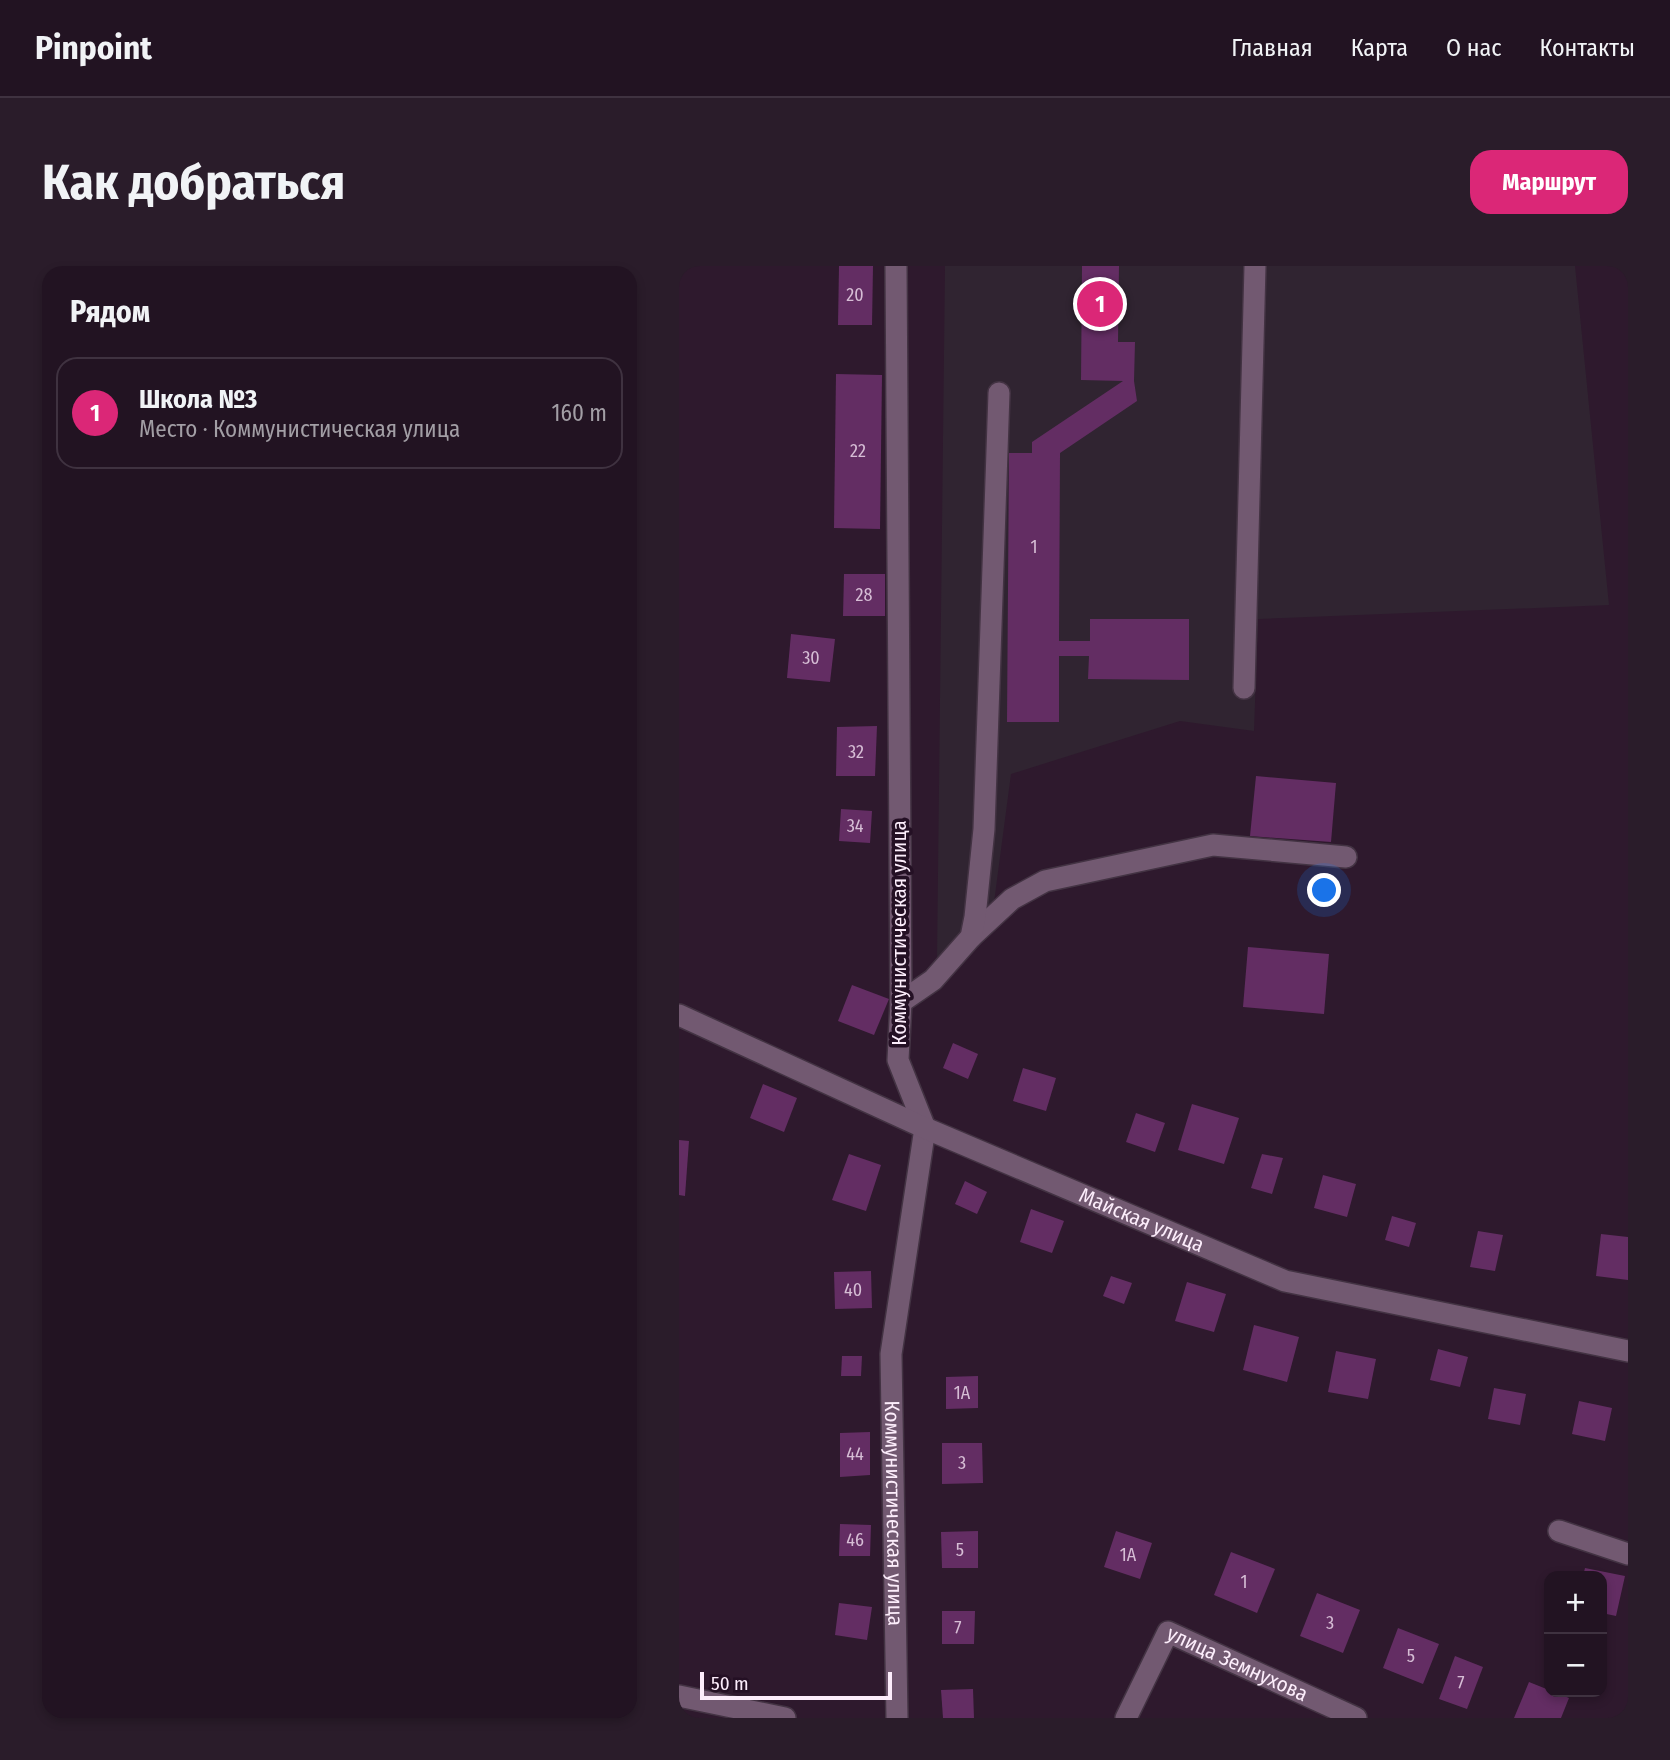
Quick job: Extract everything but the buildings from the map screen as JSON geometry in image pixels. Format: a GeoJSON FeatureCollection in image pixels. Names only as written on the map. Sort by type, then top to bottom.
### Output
{"type":"FeatureCollection","features":[{"type":"Feature","properties":{"kind":"street","name":"Коммунистическая улица"},"geometry":{"type":"LineString","coordinates":[[895,266],[901,1002],[898,1060],[925,1128],[891,1353],[897,1718]]}},
{"type":"Feature","properties":{"kind":"street"},"geometry":{"type":"LineString","coordinates":[[1244,688],[1255,266]]}},
{"type":"Feature","properties":{"kind":"street"},"geometry":{"type":"LineString","coordinates":[[971,937],[984,829],[999,393]]}},
{"type":"Feature","properties":{"kind":"street"},"geometry":{"type":"LineString","coordinates":[[901,1002],[933,980],[971,937],[1012,899],[1045,881],[1213,845],[1346,857]]}},
{"type":"Feature","properties":{"kind":"street","name":"Майская улица"},"geometry":{"type":"LineString","coordinates":[[679,1015],[925,1128],[1285,1281],[1628,1351]]}},
{"type":"Feature","properties":{"kind":"street"},"geometry":{"type":"LineString","coordinates":[[1559,1531],[1628,1553]]}},
{"type":"Feature","properties":{"kind":"street","name":"улица Земнухова"},"geometry":{"type":"LineString","coordinates":[[1126,1718],[1168,1632],[1356,1718]]}},
{"type":"Feature","properties":{"kind":"street"},"geometry":{"type":"LineString","coordinates":[[679,1696],[785,1718]]}},
{"type":"Feature","properties":{"kind":"shaded area"},"geometry":{"type":"Polygon","coordinates":[[[945,266],[1575,266],[1609,605],[1258,619],[1254,731],[1180,721],[1011,774],[993,910],[975,917],[937,959],[945,266]]]}},
{"type":"Feature","properties":{"kind":"place","name":"Школа №3"},"geometry":{"type":"Point","coordinates":[1100,304]}}]}
